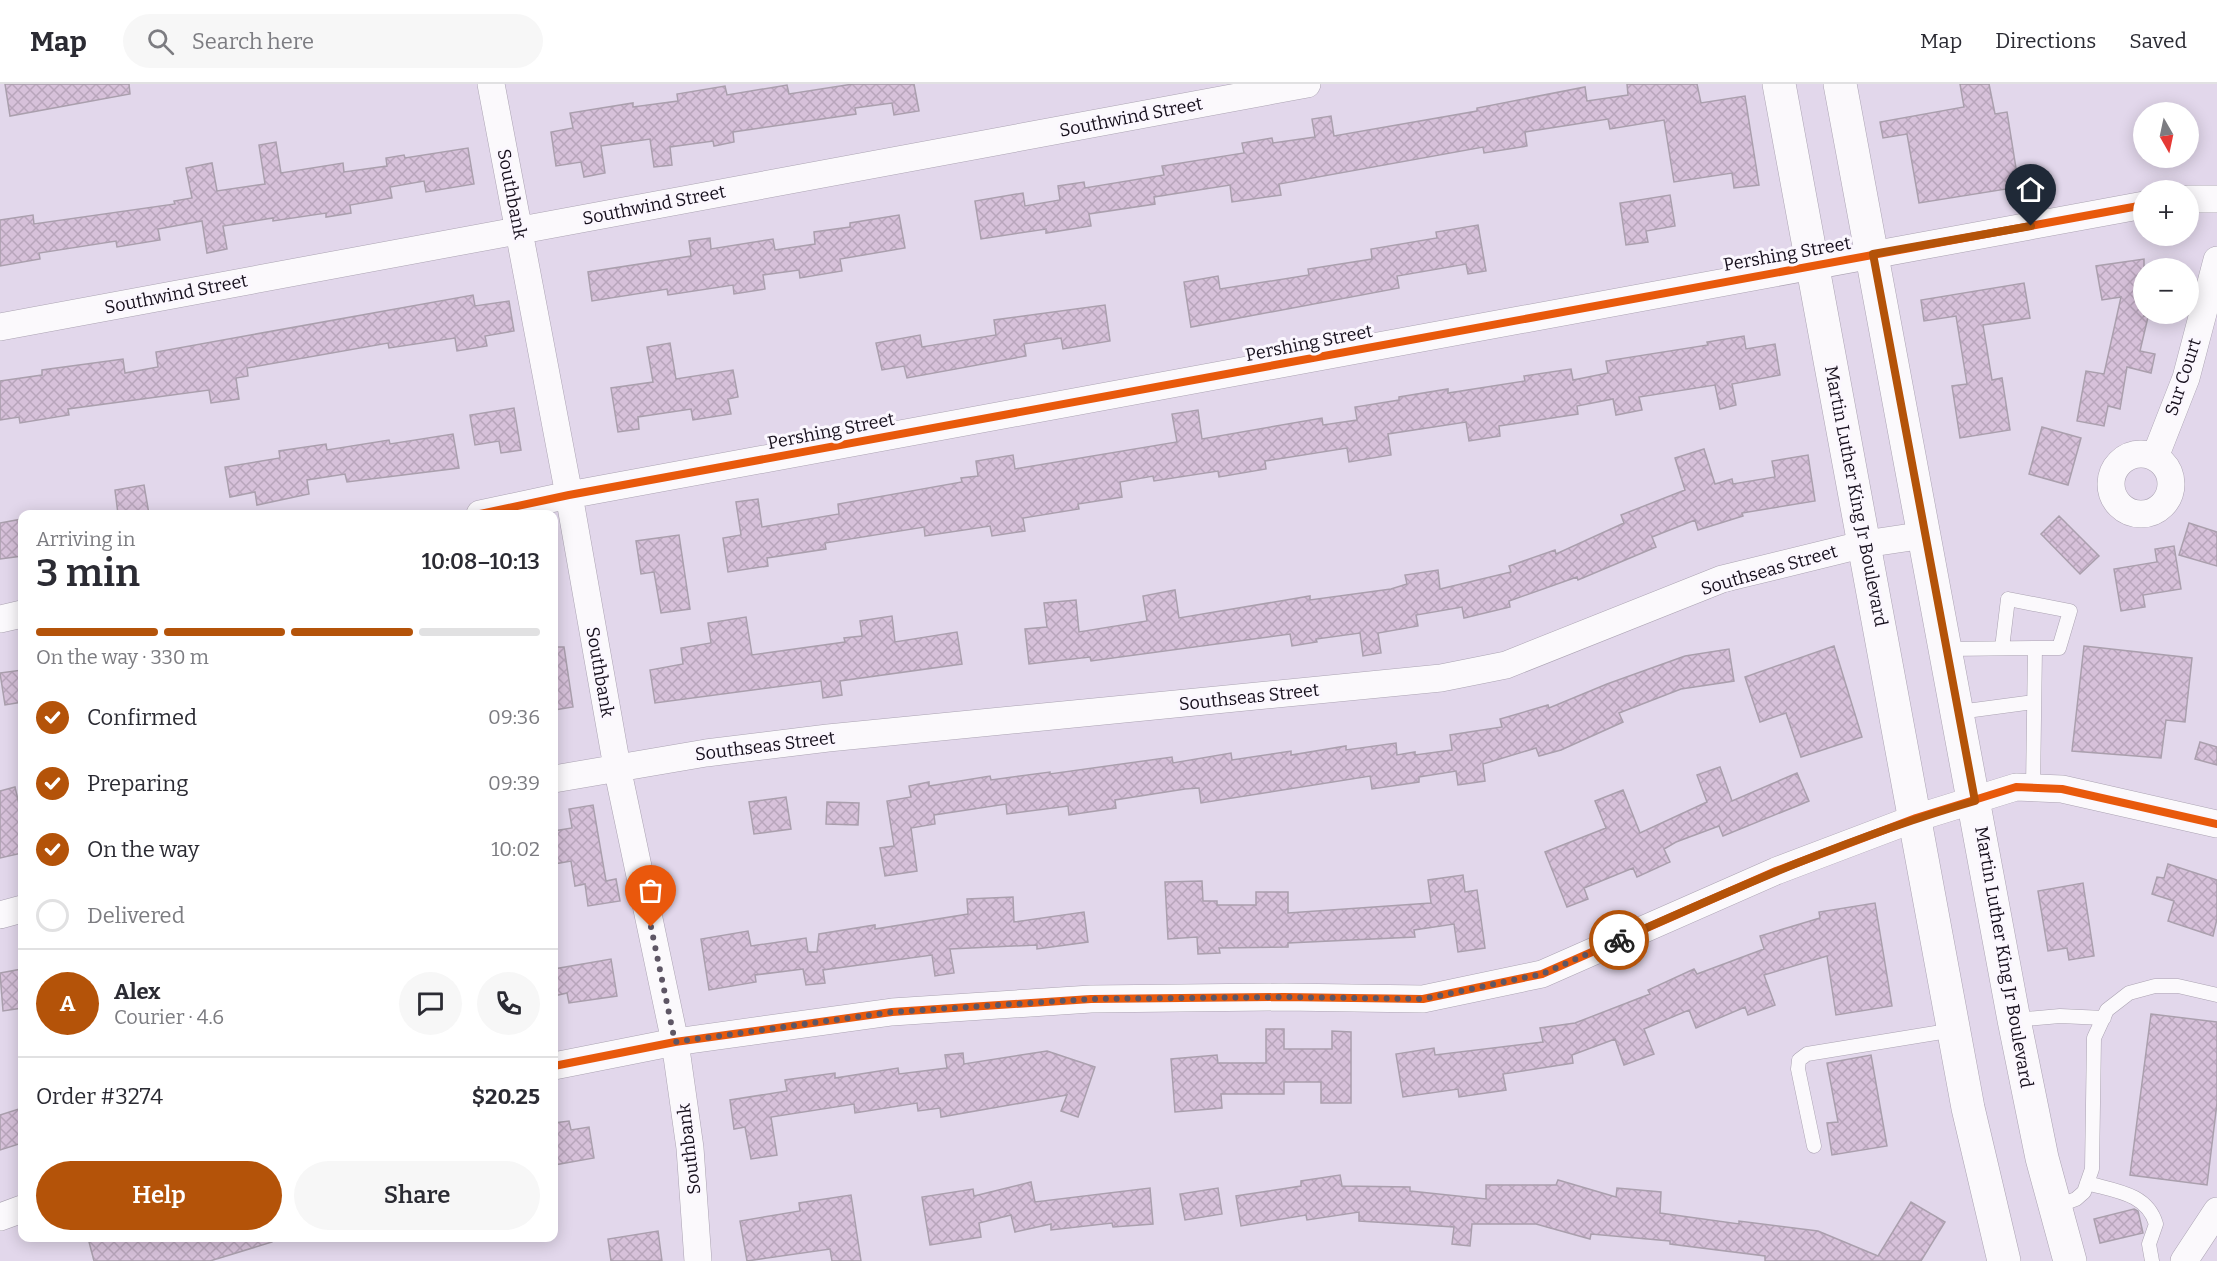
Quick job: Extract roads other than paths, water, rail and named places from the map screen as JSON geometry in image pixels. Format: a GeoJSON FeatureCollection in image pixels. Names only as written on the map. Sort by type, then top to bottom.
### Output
{"type":"FeatureCollection","features":[{"type":"Feature","properties":{"kind":"main road","name":"Martin Luther King Jr Boulevard"},"geometry":{"type":"LineString","coordinates":[[1779,84],[1968,1108],[2004,1261]]}},
{"type":"Feature","properties":{"kind":"main road","name":"Martin Luther King Jr Boulevard"},"geometry":{"type":"LineString","coordinates":[[1840,84],[1959,712],[2014,1020],[2055,1207],[2070,1261]]}},
{"type":"Feature","properties":{"kind":"street","name":"Southbank"},"geometry":{"type":"LineString","coordinates":[[491,84],[569,495],[616,767],[675,1042],[690,1148],[698,1261]]}},
{"type":"Feature","properties":{"kind":"street","name":"Southwind Street"},"geometry":{"type":"LineString","coordinates":[[0,327],[1307,84]]}},
{"type":"Feature","properties":{"kind":"street"},"geometry":{"type":"LineString","coordinates":[[2199,199],[2217,199]]}},
{"type":"Feature","properties":{"kind":"street","name":"Pershing Street"},"geometry":{"type":"LineString","coordinates":[[499,510],[569,495],[1813,265],[2133,208]]}},
{"type":"Feature","properties":{"kind":"street","name":"Sur Court"},"geometry":{"type":"LineString","coordinates":[[2155,457],[2186,378],[2217,260]]}},
{"type":"Feature","properties":{"kind":"street","name":"Southseas Street"},"geometry":{"type":"LineString","coordinates":[[558,778],[616,767],[828,738],[1441,678],[1506,665],[1722,579],[1865,544],[1926,535]]}},
{"type":"Feature","properties":{"kind":"street"},"geometry":{"type":"LineString","coordinates":[[0,618],[18,615]]}},
{"type":"Feature","properties":{"kind":"street"},"geometry":{"type":"LineString","coordinates":[[558,1065],[675,1042],[892,1012],[1091,999],[1283,997],[1423,999],[1542,974],[1776,871],[1916,818],[2016,787],[2062,789],[2217,824]]}},
{"type":"Feature","properties":{"kind":"street"},"geometry":{"type":"LineString","coordinates":[[0,915],[18,910]]}},
{"type":"Feature","properties":{"kind":"street"},"geometry":{"type":"LineString","coordinates":[[0,1217],[18,1210]]}},
{"type":"Feature","properties":{"kind":"street"},"geometry":{"type":"LineString","coordinates":[[2184,1261],[2217,1211]]}},
{"type":"Feature","properties":{"kind":"lane"},"geometry":{"type":"LineString","coordinates":[[1947,649],[2059,648],[2070,611],[2008,599],[2002,648]]}},
{"type":"Feature","properties":{"kind":"lane"},"geometry":{"type":"LineString","coordinates":[[2033,788],[2035,648]]}},
{"type":"Feature","properties":{"kind":"lane"},"geometry":{"type":"LineString","coordinates":[[1959,712],[2034,702]]}},
{"type":"Feature","properties":{"kind":"lane"},"geometry":{"type":"LineString","coordinates":[[2055,1207],[2076,1199],[2084,1192],[2092,1169],[2094,1038],[2107,1010],[2129,993],[2155,987],[2178,986],[2217,995]]}},
{"type":"Feature","properties":{"kind":"lane"},"geometry":{"type":"LineString","coordinates":[[2014,1020],[2060,1016],[2104,1018]]}},
{"type":"Feature","properties":{"kind":"lane"},"geometry":{"type":"LineString","coordinates":[[1814,1146],[1798,1069],[1799,1060],[1807,1054],[1954,1030]]}},
{"type":"Feature","properties":{"kind":"lane"},"geometry":{"type":"LineString","coordinates":[[2087,1184],[2129,1194],[2147,1204],[2156,1224],[2149,1244],[2152,1261]]}}]}
